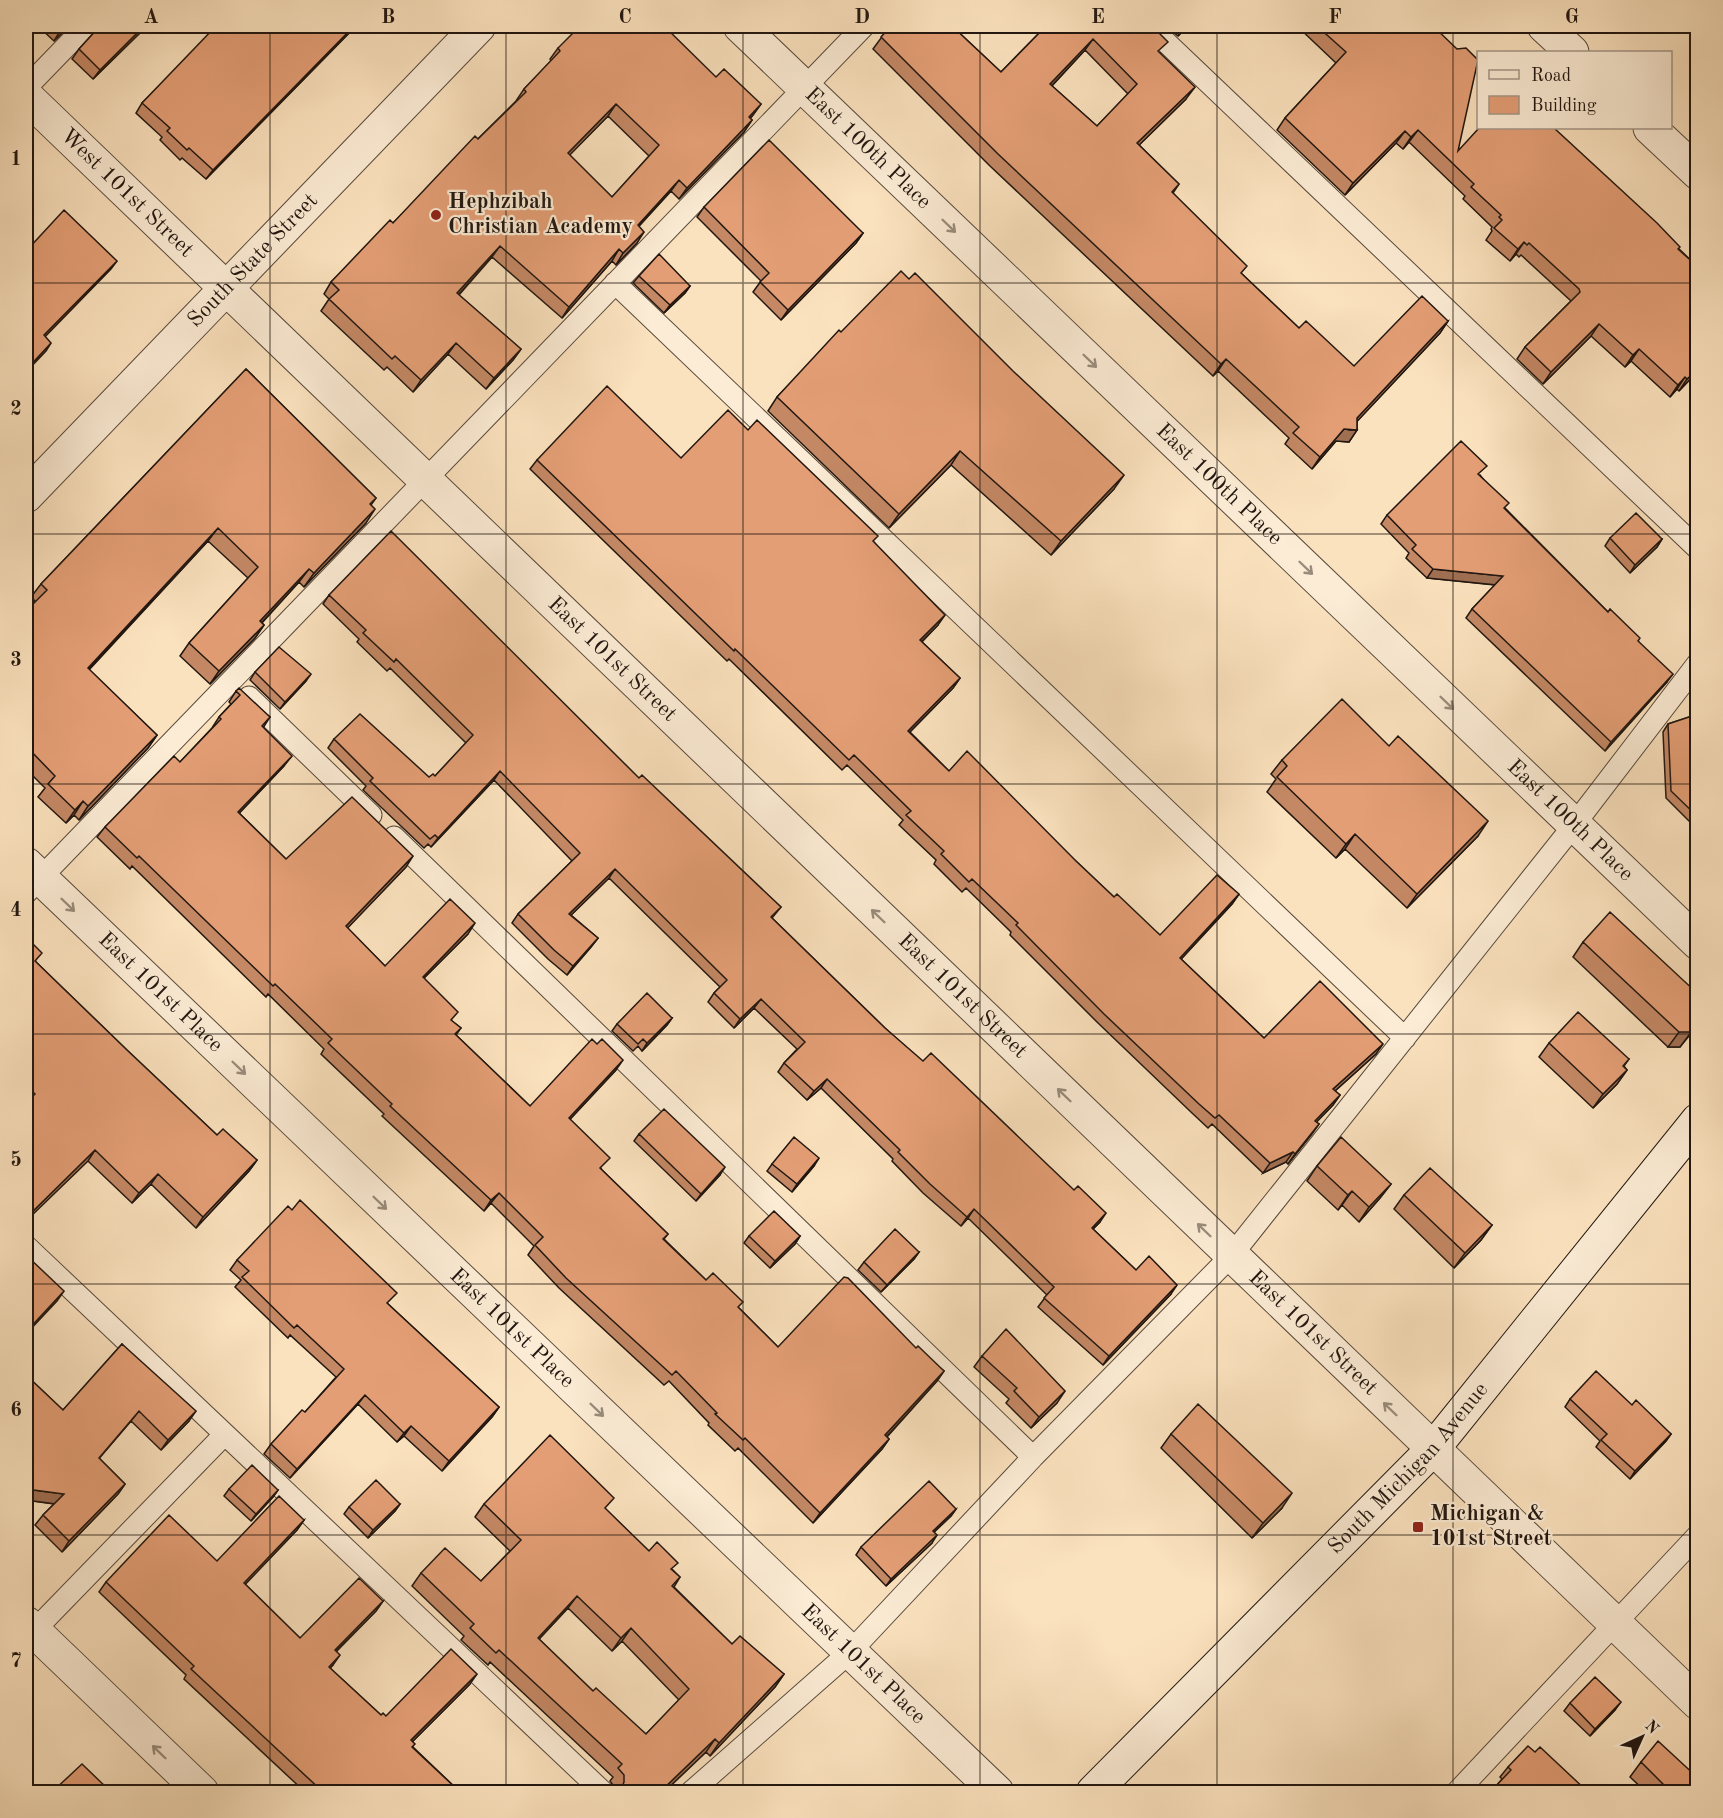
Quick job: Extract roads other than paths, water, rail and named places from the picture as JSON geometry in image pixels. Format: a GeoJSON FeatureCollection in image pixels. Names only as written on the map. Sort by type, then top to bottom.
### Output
{"type":"FeatureCollection","features":[{"type":"Feature","properties":{"kind":"street","name":"South State Street"},"geometry":{"type":"LineString","coordinates":[[26,496],[479,26]]}},
{"type":"Feature","properties":{"kind":"street","name":"East 100th Place"},"geometry":{"type":"LineString","coordinates":[[740,26],[1698,944]]}},
{"type":"Feature","properties":{"kind":"street"},"geometry":{"type":"LineString","coordinates":[[1544,26],[1571,51]]}},
{"type":"Feature","properties":{"kind":"street","name":"West 101st Street"},"geometry":{"type":"LineString","coordinates":[[26,96],[226,290]]}},
{"type":"Feature","properties":{"kind":"street"},"geometry":{"type":"LineString","coordinates":[[1651,129],[1698,173]]}},
{"type":"Feature","properties":{"kind":"street","name":"East 101st Street"},"geometry":{"type":"LineString","coordinates":[[226,290],[1698,1703]]}},
{"type":"Feature","properties":{"kind":"street","name":"East 101st Place"},"geometry":{"type":"LineString","coordinates":[[30,878],[997,1792]]}},
{"type":"Feature","properties":{"kind":"street","name":"South Michigan Avenue"},"geometry":{"type":"LineString","coordinates":[[1093,1792],[1432,1450],[1698,1120]]}},
{"type":"Feature","properties":{"kind":"street"},"geometry":{"type":"LineString","coordinates":[[28,1631],[202,1792]]}},
{"type":"Feature","properties":{"kind":"lane"},"geometry":{"type":"LineString","coordinates":[[26,88],[86,26]]}},
{"type":"Feature","properties":{"kind":"lane"},"geometry":{"type":"LineString","coordinates":[[30,878],[232,680],[864,26]]}},
{"type":"Feature","properties":{"kind":"lane"},"geometry":{"type":"LineString","coordinates":[[1149,26],[1698,549]]}},
{"type":"Feature","properties":{"kind":"lane"},"geometry":{"type":"LineString","coordinates":[[615,283],[1405,1038]]}},
{"type":"Feature","properties":{"kind":"lane"},"geometry":{"type":"LineString","coordinates":[[691,1792],[850,1652],[1033,1457],[1231,1256],[1574,825],[1698,663]]}},
{"type":"Feature","properties":{"kind":"lane"},"geometry":{"type":"LineString","coordinates":[[232,680],[1033,1457]]}},
{"type":"Feature","properties":{"kind":"lane"},"geometry":{"type":"LineString","coordinates":[[26,1246],[603,1792]]}},
{"type":"Feature","properties":{"kind":"lane"},"geometry":{"type":"LineString","coordinates":[[28,1631],[224,1435]]}},
{"type":"Feature","properties":{"kind":"lane"},"geometry":{"type":"LineString","coordinates":[[1457,1792],[1698,1535]]}},
{"type":"Feature","properties":{"kind":"place","name":"Hephzibah Christian Academy"},"geometry":{"type":"Point","coordinates":[436,215]}},
{"type":"Feature","properties":{"kind":"place","name":"Michigan & 101st Street"},"geometry":{"type":"Point","coordinates":[1418,1527]}}]}
